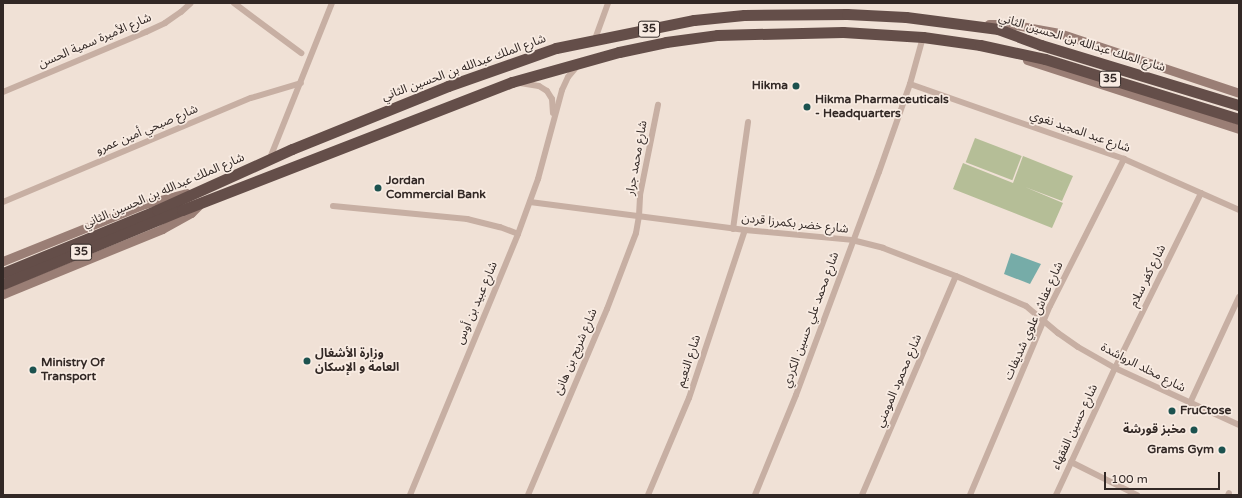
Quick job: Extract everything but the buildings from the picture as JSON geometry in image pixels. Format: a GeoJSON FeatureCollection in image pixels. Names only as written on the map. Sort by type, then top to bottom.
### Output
{"type":"FeatureCollection","features":[{"type":"Feature","properties":{"kind":"highway","name":"شارع الملك عبدالله بن الحسين الثاني"},"geometry":{"type":"LineString","coordinates":[[3,284],[158,215],[197,192],[448,86],[524,58],[595,39],[694,20],[744,15],[854,15],[906,17],[998,29],[1042,45],[1239,105]]}},
{"type":"Feature","properties":{"kind":"highway","name":"شارع الملك عبدالله بن الحسين الثاني"},"geometry":{"type":"LineString","coordinates":[[3,273],[158,215],[200,204],[512,82],[619,52],[717,35],[843,32],[923,37],[980,45],[1045,59],[1239,119]]}},
{"type":"Feature","properties":{"kind":"main road"},"geometry":{"type":"LineString","coordinates":[[974,26],[1010,24],[1059,33],[1239,92]]}},
{"type":"Feature","properties":{"kind":"main road"},"geometry":{"type":"LineString","coordinates":[[980,45],[1239,129]]}},
{"type":"Feature","properties":{"kind":"main road"},"geometry":{"type":"LineString","coordinates":[[3,261],[145,204],[170,196],[197,192]]}},
{"type":"Feature","properties":{"kind":"main road"},"geometry":{"type":"LineString","coordinates":[[3,294],[178,222],[191,213],[200,204]]}},
{"type":"Feature","properties":{"kind":"street","name":"شارع الأميرة سمية الحسن"},"geometry":{"type":"LineString","coordinates":[[3,92],[146,32],[165,23],[191,3]]}},
{"type":"Feature","properties":{"kind":"street"},"geometry":{"type":"LineString","coordinates":[[234,3],[301,53]]}},
{"type":"Feature","properties":{"kind":"street"},"geometry":{"type":"LineString","coordinates":[[270,160],[332,3]]}},
{"type":"Feature","properties":{"kind":"street"},"geometry":{"type":"LineString","coordinates":[[595,39],[608,3]]}},
{"type":"Feature","properties":{"kind":"street","name":"شارع محمد علي حسين الكردي"},"geometry":{"type":"LineString","coordinates":[[755,495],[796,395],[852,240],[879,172],[910,84],[923,37]]}},
{"type":"Feature","properties":{"kind":"street","name":"شارع عبيد بن أوس"},"geometry":{"type":"LineString","coordinates":[[410,495],[518,234],[544,157],[565,82],[579,64]]}},
{"type":"Feature","properties":{"kind":"street","name":"شارع صبحي أمين عمرو"},"geometry":{"type":"LineString","coordinates":[[3,202],[251,98],[301,82]]}},
{"type":"Feature","properties":{"kind":"street","name":"شارع عبيد بن أوس"},"geometry":{"type":"LineString","coordinates":[[512,82],[533,84],[544,88],[552,99],[554,117]]}},
{"type":"Feature","properties":{"kind":"street","name":"شارع عبد المجيد نغوي"},"geometry":{"type":"LineString","coordinates":[[910,84],[1124,159],[1239,210]]}},
{"type":"Feature","properties":{"kind":"street","name":"شارع محمد جرار"},"geometry":{"type":"LineString","coordinates":[[639,216],[640,195],[658,104]]}},
{"type":"Feature","properties":{"kind":"street"},"geometry":{"type":"LineString","coordinates":[[733,228],[748,122]]}},
{"type":"Feature","properties":{"kind":"street","name":"شارع عفاش علوي شديفات"},"geometry":{"type":"LineString","coordinates":[[970,495],[1044,320],[1124,159]]}},
{"type":"Feature","properties":{"kind":"street","name":"شارع كفر سلام"},"geometry":{"type":"LineString","coordinates":[[1115,368],[1201,193]]}},
{"type":"Feature","properties":{"kind":"street","name":"شارع خضر بكمرزا قردن"},"geometry":{"type":"LineString","coordinates":[[530,202],[745,230],[852,240],[883,248],[956,276],[1026,306],[1044,320]]}},
{"type":"Feature","properties":{"kind":"street"},"geometry":{"type":"LineString","coordinates":[[333,206],[466,219],[500,227],[518,234]]}},
{"type":"Feature","properties":{"kind":"street","name":"شارع شريح بن هانئ"},"geometry":{"type":"LineString","coordinates":[[528,495],[607,309],[632,245],[639,216]]}},
{"type":"Feature","properties":{"kind":"street","name":"شارع النعيم"},"geometry":{"type":"LineString","coordinates":[[648,495],[689,398],[745,230]]}},
{"type":"Feature","properties":{"kind":"street","name":"شارع محمود المومني"},"geometry":{"type":"LineString","coordinates":[[862,495],[956,276]]}},
{"type":"Feature","properties":{"kind":"street"},"geometry":{"type":"LineString","coordinates":[[1190,403],[1239,297]]}},
{"type":"Feature","properties":{"kind":"street","name":"شارع مخلد الرواشدة"},"geometry":{"type":"LineString","coordinates":[[1044,320],[1066,339],[1115,368],[1239,425]]}},
{"type":"Feature","properties":{"kind":"street","name":"شارع حسين الفقهاء"},"geometry":{"type":"LineString","coordinates":[[1056,495],[1115,368]]}},
{"type":"Feature","properties":{"kind":"street"},"geometry":{"type":"LineString","coordinates":[[1071,462],[1137,495]]}},
{"type":"Feature","properties":{"kind":"green space"},"geometry":{"type":"Polygon","coordinates":[[[975,138],[1022,156],[1012,180],[966,162],[975,138]]]}},
{"type":"Feature","properties":{"kind":"green space"},"geometry":{"type":"Polygon","coordinates":[[[1023,156],[1073,176],[1062,201],[1025,187],[1063,203],[1052,228],[953,189],[963,163],[1013,183],[1023,156]]]}},
{"type":"Feature","properties":{"kind":"water"},"geometry":{"type":"Polygon","coordinates":[[[1011,253],[1041,264],[1030,284],[1004,274],[1011,253]]]}},
{"type":"Feature","properties":{"kind":"place","name":"Hikma"},"geometry":{"type":"Point","coordinates":[796,86]}},
{"type":"Feature","properties":{"kind":"place","name":"Hikma Pharmaceuticals - Headquarters"},"geometry":{"type":"Point","coordinates":[807,107]}},
{"type":"Feature","properties":{"kind":"place","name":"Jordan Commercial Bank"},"geometry":{"type":"Point","coordinates":[378,188]}},
{"type":"Feature","properties":{"kind":"place","name":"وزارة الأشغال العامة و الإسكان"},"geometry":{"type":"Point","coordinates":[307,361]}},
{"type":"Feature","properties":{"kind":"place","name":"Ministry Of Transport"},"geometry":{"type":"Point","coordinates":[33,370]}},
{"type":"Feature","properties":{"kind":"place","name":"FruCtose"},"geometry":{"type":"Point","coordinates":[1172,411]}},
{"type":"Feature","properties":{"kind":"place","name":"مخبز قورشة"},"geometry":{"type":"Point","coordinates":[1194,430]}},
{"type":"Feature","properties":{"kind":"place","name":"Grams Gym"},"geometry":{"type":"Point","coordinates":[1222,450]}}]}
